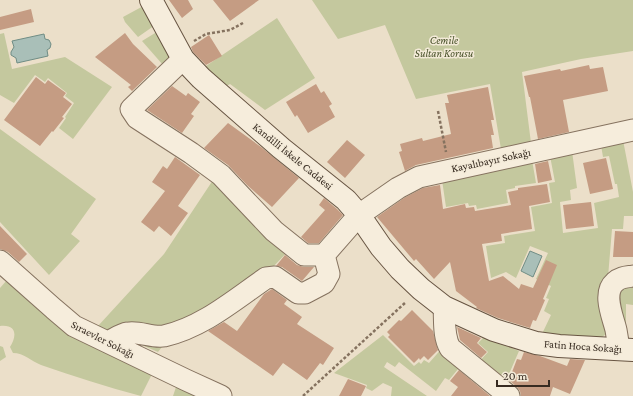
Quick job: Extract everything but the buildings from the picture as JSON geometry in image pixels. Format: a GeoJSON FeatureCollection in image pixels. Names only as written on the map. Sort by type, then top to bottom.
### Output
{"type":"FeatureCollection","features":[{"type":"Feature","properties":{"kind":"street","name":"Kandilli İskele Caddesi"},"geometry":{"type":"LineString","coordinates":[[151,0],[181,55],[200,78],[281,148],[339,194],[359,214],[388,256],[421,289],[444,307]]}},
{"type":"Feature","properties":{"kind":"street"},"geometry":{"type":"LineString","coordinates":[[108,342],[120,335],[128,333],[137,333],[151,337],[164,336],[186,328],[208,318],[266,278],[275,277],[298,293],[305,293],[324,283],[329,274],[324,255],[304,255],[274,231],[221,175],[133,114],[131,109],[181,55]]}},
{"type":"Feature","properties":{"kind":"street","name":"Kayalıbayır Sokağı"},"geometry":{"type":"LineString","coordinates":[[324,255],[359,214],[408,182],[419,177],[633,130]]}},
{"type":"Feature","properties":{"kind":"street","name":"Sıraevler Sokağı"},"geometry":{"type":"LineString","coordinates":[[0,261],[74,326],[221,396]]}},
{"type":"Feature","properties":{"kind":"street"},"geometry":{"type":"LineString","coordinates":[[626,349],[616,329],[609,306],[613,284],[622,278],[633,276]]}},
{"type":"Feature","properties":{"kind":"street"},"geometry":{"type":"LineString","coordinates":[[444,307],[445,333],[447,343],[450,348],[509,396]]}},
{"type":"Feature","properties":{"kind":"street","name":"Fatin Hoca Sokağı"},"geometry":{"type":"LineString","coordinates":[[444,307],[494,330],[536,343],[559,346],[626,349]]}},
{"type":"Feature","properties":{"kind":"path"},"geometry":{"type":"LineString","coordinates":[[181,55],[206,34],[230,30],[243,23]]}},
{"type":"Feature","properties":{"kind":"path"},"geometry":{"type":"LineString","coordinates":[[438,111],[450,170]]}},
{"type":"Feature","properties":{"kind":"path"},"geometry":{"type":"LineString","coordinates":[[303,396],[421,289]]}},
{"type":"Feature","properties":{"kind":"green space","name":"Cemile Sultan Korusu"},"geometry":{"type":"Polygon","coordinates":[[[312,0],[633,0],[633,51],[581,59],[522,72],[531,143],[501,149],[490,84],[416,99],[385,25],[338,39],[312,0]]]}},
{"type":"Feature","properties":{"kind":"green space"},"geometry":{"type":"Polygon","coordinates":[[[147,4],[158,23],[138,37],[125,22],[123,17],[147,4]]]}},
{"type":"Feature","properties":{"kind":"green space"},"geometry":{"type":"Polygon","coordinates":[[[277,18],[315,78],[265,110],[230,84],[219,90],[203,68],[277,18]]]}},
{"type":"Feature","properties":{"kind":"green space"},"geometry":{"type":"Polygon","coordinates":[[[160,30],[176,54],[163,65],[142,41],[160,30]]]}},
{"type":"Feature","properties":{"kind":"green space"},"geometry":{"type":"Polygon","coordinates":[[[4,33],[12,69],[65,57],[112,87],[73,139],[59,128],[74,103],[65,96],[67,93],[48,78],[45,82],[35,75],[14,103],[0,95],[0,34],[4,33]]]}},
{"type":"Feature","properties":{"kind":"green space"},"geometry":{"type":"Polygon","coordinates":[[[0,129],[96,199],[71,234],[80,241],[49,275],[0,222],[0,129]]]}},
{"type":"Feature","properties":{"kind":"green space"},"geometry":{"type":"Polygon","coordinates":[[[623,140],[633,192],[633,216],[624,216],[623,229],[612,229],[605,313],[607,333],[601,338],[541,336],[551,315],[544,311],[549,299],[546,298],[551,286],[536,279],[548,253],[530,246],[516,278],[506,272],[491,278],[486,246],[505,243],[504,236],[535,231],[531,207],[552,203],[549,183],[555,182],[550,156],[572,151],[577,188],[570,190],[571,200],[560,202],[563,233],[598,228],[594,203],[619,197],[609,156],[603,157],[601,145],[623,140]]]}},
{"type":"Feature","properties":{"kind":"green space"},"geometry":{"type":"Polygon","coordinates":[[[532,160],[536,183],[515,186],[515,188],[506,190],[508,203],[477,209],[476,205],[469,206],[468,203],[446,207],[442,180],[532,160]]]}},
{"type":"Feature","properties":{"kind":"green space"},"geometry":{"type":"Polygon","coordinates":[[[215,177],[291,248],[272,268],[176,329],[158,352],[98,326],[164,254],[215,177]]]}},
{"type":"Feature","properties":{"kind":"green space"},"geometry":{"type":"Polygon","coordinates":[[[7,280],[152,374],[141,396],[41,365],[21,354],[13,353],[10,347],[14,339],[14,332],[10,327],[0,326],[0,288],[7,280]]]}},
{"type":"Feature","properties":{"kind":"green space"},"geometry":{"type":"Polygon","coordinates":[[[633,280],[633,305],[626,304],[626,336],[614,306],[620,284],[633,280]]]}},
{"type":"Feature","properties":{"kind":"green space"},"geometry":{"type":"Polygon","coordinates":[[[383,335],[414,366],[419,362],[421,364],[424,360],[429,363],[444,346],[463,363],[449,380],[445,378],[436,391],[399,362],[395,367],[387,362],[384,367],[427,396],[391,396],[392,387],[383,383],[372,391],[366,388],[367,385],[334,373],[383,335]]]}},
{"type":"Feature","properties":{"kind":"green space"},"geometry":{"type":"Polygon","coordinates":[[[484,337],[519,351],[505,383],[477,364],[488,352],[478,343],[484,337]]]}},
{"type":"Feature","properties":{"kind":"green space"},"geometry":{"type":"Polygon","coordinates":[[[0,346],[3,347],[6,357],[0,361],[0,346]]]}},
{"type":"Feature","properties":{"kind":"green space"},"geometry":{"type":"Polygon","coordinates":[[[177,384],[205,396],[173,396],[177,384]]]}},
{"type":"Feature","properties":{"kind":"water"},"geometry":{"type":"Polygon","coordinates":[[[44,34],[45,39],[49,40],[51,44],[50,48],[47,50],[48,56],[17,63],[16,58],[11,55],[14,47],[12,41],[44,34]]]}},
{"type":"Feature","properties":{"kind":"water"},"geometry":{"type":"Polygon","coordinates":[[[530,251],[542,256],[533,277],[521,271],[530,251]]]}}]}
